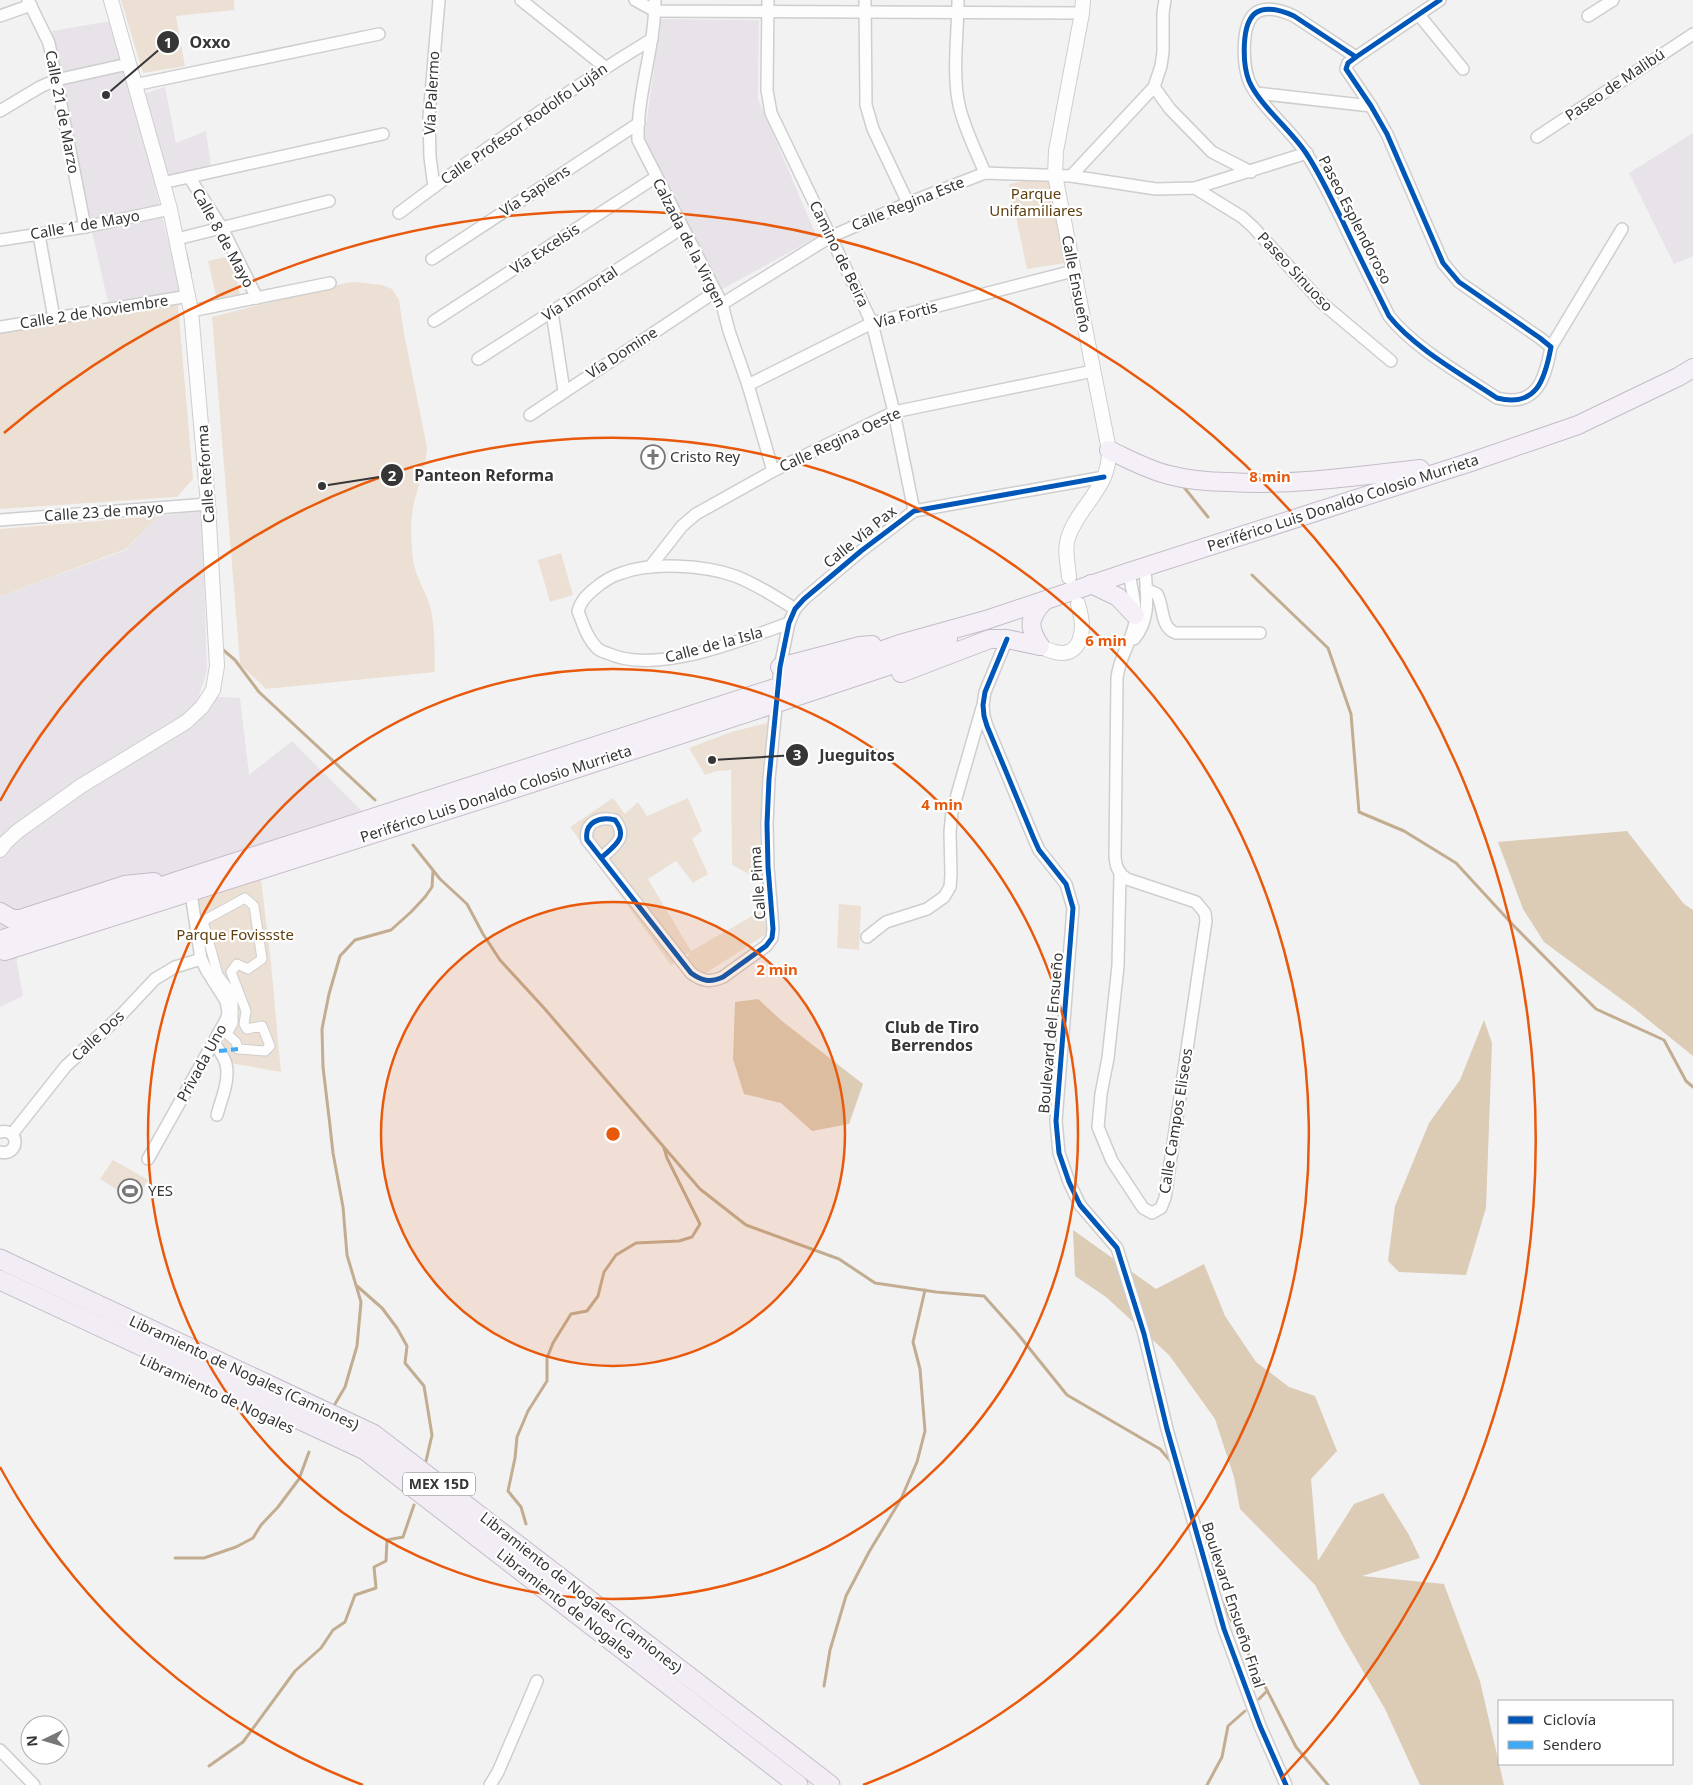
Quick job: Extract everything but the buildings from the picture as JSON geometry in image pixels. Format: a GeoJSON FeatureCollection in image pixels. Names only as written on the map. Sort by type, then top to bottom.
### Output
{"type":"FeatureCollection","features":[{"type":"Feature","properties":{"kind":"highway","name":"Libramiento de Nogales (Camiones)"},"geometry":{"type":"LineString","coordinates":[[0,1260],[373,1434],[830,1785]]}},
{"type":"Feature","properties":{"kind":"highway","name":"MEX 15D"},"geometry":{"type":"LineString","coordinates":[[0,1267],[370,1440],[817,1785]]}},
{"type":"Feature","properties":{"kind":"highway","name":"Libramiento de Nogales"},"geometry":{"type":"LineString","coordinates":[[0,1280],[365,1450],[798,1785]]}},
{"type":"Feature","properties":{"kind":"highway","name":"Libramiento de Nogales"},"geometry":{"type":"LineString","coordinates":[[0,1294],[361,1462],[781,1785]]}},
{"type":"Feature","properties":{"kind":"main road","name":"Periférico Luis Donaldo Colosio Murrieta"},"geometry":{"type":"LineString","coordinates":[[1,943],[185,884],[517,788],[1091,584],[1468,463],[1578,425],[1693,368]]}},
{"type":"Feature","properties":{"kind":"main road"},"geometry":{"type":"LineString","coordinates":[[1109,450],[1167,475],[1186,479],[1258,484],[1334,479],[1468,463]]}},
{"type":"Feature","properties":{"kind":"main road"},"geometry":{"type":"LineString","coordinates":[[1091,584],[1118,597],[1137,623]]}},
{"type":"Feature","properties":{"kind":"main road"},"geometry":{"type":"LineString","coordinates":[[1040,646],[1032,633],[1031,620],[1044,601]]}},
{"type":"Feature","properties":{"kind":"main road"},"geometry":{"type":"LineString","coordinates":[[859,675],[874,679],[884,679],[994,638],[1040,646]]}},
{"type":"Feature","properties":{"kind":"main road"},"geometry":{"type":"LineString","coordinates":[[780,667],[860,646],[903,652]]}},
{"type":"Feature","properties":{"kind":"main road","name":"Periférico Luis Donaldo Colosio Murrieta"},"geometry":{"type":"LineString","coordinates":[[777,695],[859,675],[903,652]]}},
{"type":"Feature","properties":{"kind":"main road"},"geometry":{"type":"LineString","coordinates":[[0,912],[12,919],[20,919],[130,884],[185,884]]}},
{"type":"Feature","properties":{"kind":"street","name":"Calle Reforma"},"geometry":{"type":"LineString","coordinates":[[0,850],[18,831],[81,786],[186,722],[202,707],[213,690],[217,666],[208,504],[189,296],[170,210],[111,0]]}},
{"type":"Feature","properties":{"kind":"street","name":"Vía Palermo"},"geometry":{"type":"LineString","coordinates":[[434,187],[429,127],[439,0]]}},
{"type":"Feature","properties":{"kind":"street"},"geometry":{"type":"LineString","coordinates":[[521,0],[606,67]]}},
{"type":"Feature","properties":{"kind":"street"},"geometry":{"type":"LineString","coordinates":[[635,0],[655,6],[768,12],[865,6],[958,13],[1082,6]]}},
{"type":"Feature","properties":{"kind":"street","name":"Camino de Beira"},"geometry":{"type":"LineString","coordinates":[[768,0],[767,90],[771,112],[872,323],[894,412],[914,510]]}},
{"type":"Feature","properties":{"kind":"street"},"geometry":{"type":"LineString","coordinates":[[958,0],[956,87],[964,121],[985,173]]}},
{"type":"Feature","properties":{"kind":"street"},"geometry":{"type":"LineString","coordinates":[[1071,176],[1154,87],[1163,52],[1165,0]]}},
{"type":"Feature","properties":{"kind":"street"},"geometry":{"type":"LineString","coordinates":[[1440,0],[1348,63],[1347,72],[1371,106],[1387,134],[1443,263],[1450,272],[1459,282],[1551,347],[1622,229]]}},
{"type":"Feature","properties":{"kind":"street"},"geometry":{"type":"LineString","coordinates":[[1588,16],[1613,0]]}},
{"type":"Feature","properties":{"kind":"street"},"geometry":{"type":"LineString","coordinates":[[0,16],[29,2]]}},
{"type":"Feature","properties":{"kind":"street","name":"Calle 21 de Marzo"},"geometry":{"type":"LineString","coordinates":[[29,2],[49,43],[85,227]]}},
{"type":"Feature","properties":{"kind":"street","name":"Calzada de la Virgen"},"geometry":{"type":"LineString","coordinates":[[655,6],[638,140],[722,304],[773,471]]}},
{"type":"Feature","properties":{"kind":"street"},"geometry":{"type":"LineString","coordinates":[[865,6],[866,105],[873,129],[908,203]]}},
{"type":"Feature","properties":{"kind":"street","name":"Calle Ensueño"},"geometry":{"type":"LineString","coordinates":[[1082,6],[1056,151],[1055,175],[1109,450]]}},
{"type":"Feature","properties":{"kind":"street","name":"Paseo Esplendoroso"},"geometry":{"type":"LineString","coordinates":[[1356,57],[1294,16],[1283,11],[1257,12],[1252,17],[1248,26],[1244,52],[1249,81],[1256,93],[1307,153],[1389,316],[1414,341],[1497,398],[1508,401],[1526,398],[1541,385],[1546,374],[1551,347]]}},
{"type":"Feature","properties":{"kind":"street"},"geometry":{"type":"LineString","coordinates":[[1419,15],[1463,69]]}},
{"type":"Feature","properties":{"kind":"street"},"geometry":{"type":"LineString","coordinates":[[134,85],[379,34]]}},
{"type":"Feature","properties":{"kind":"street","name":"Paseo de Malibú"},"geometry":{"type":"LineString","coordinates":[[1537,137],[1693,34]]}},
{"type":"Feature","properties":{"kind":"street","name":"Calle Profesor Rodolfo Luján"},"geometry":{"type":"LineString","coordinates":[[399,213],[606,67],[652,38]]}},
{"type":"Feature","properties":{"kind":"street"},"geometry":{"type":"LineString","coordinates":[[0,111],[40,87],[56,80],[128,64]]}},
{"type":"Feature","properties":{"kind":"street"},"geometry":{"type":"LineString","coordinates":[[1154,87],[1177,116],[1212,152],[1250,172]]}},
{"type":"Feature","properties":{"kind":"street"},"geometry":{"type":"LineString","coordinates":[[1256,93],[1371,106]]}},
{"type":"Feature","properties":{"kind":"street","name":"Vía Sapiens"},"geometry":{"type":"LineString","coordinates":[[432,259],[639,123]]}},
{"type":"Feature","properties":{"kind":"street"},"geometry":{"type":"LineString","coordinates":[[162,183],[383,134]]}},
{"type":"Feature","properties":{"kind":"street"},"geometry":{"type":"LineString","coordinates":[[1055,175],[1156,189],[1195,188],[1307,153]]}},
{"type":"Feature","properties":{"kind":"street","name":"Calle Regina Este"},"geometry":{"type":"LineString","coordinates":[[722,304],[830,237],[908,203],[985,173],[1055,175]]}},
{"type":"Feature","properties":{"kind":"street","name":"Calle 8 de Mayo"},"geometry":{"type":"LineString","coordinates":[[189,177],[222,228],[257,298]]}},
{"type":"Feature","properties":{"kind":"street","name":"Vía Excelsis"},"geometry":{"type":"LineString","coordinates":[[434,321],[656,177]]}},
{"type":"Feature","properties":{"kind":"street","name":"Paseo Sinuoso"},"geometry":{"type":"LineString","coordinates":[[1195,188],[1242,217],[1322,304],[1390,361]]}},
{"type":"Feature","properties":{"kind":"street"},"geometry":{"type":"LineString","coordinates":[[177,239],[329,201]]}},
{"type":"Feature","properties":{"kind":"street","name":"Calle 1 de Mayo"},"geometry":{"type":"LineString","coordinates":[[0,240],[85,227],[170,210]]}},
{"type":"Feature","properties":{"kind":"street","name":"Vía Inmortal"},"geometry":{"type":"LineString","coordinates":[[478,359],[682,228]]}},
{"type":"Feature","properties":{"kind":"street"},"geometry":{"type":"LineString","coordinates":[[39,234],[54,318]]}},
{"type":"Feature","properties":{"kind":"street","name":"Vía Fortis"},"geometry":{"type":"LineString","coordinates":[[748,385],[872,323],[1074,271]]}},
{"type":"Feature","properties":{"kind":"street","name":"Calle 2 de Noviembre"},"geometry":{"type":"LineString","coordinates":[[191,311],[330,283]]}},
{"type":"Feature","properties":{"kind":"street","name":"Vía Domine"},"geometry":{"type":"LineString","coordinates":[[530,415],[715,292]]}},
{"type":"Feature","properties":{"kind":"street","name":"Calle 2 de Noviembre"},"geometry":{"type":"LineString","coordinates":[[0,327],[189,296]]}},
{"type":"Feature","properties":{"kind":"street"},"geometry":{"type":"LineString","coordinates":[[552,312],[564,391]]}},
{"type":"Feature","properties":{"kind":"street","name":"Calle Regina Oeste"},"geometry":{"type":"LineString","coordinates":[[650,567],[688,520],[773,471],[894,412],[1093,371]]}},
{"type":"Feature","properties":{"kind":"street"},"geometry":{"type":"LineString","coordinates":[[1070,577],[1067,555],[1068,539],[1073,526],[1104,477],[1109,450]]}},
{"type":"Feature","properties":{"kind":"street","name":"Calle Vía Pax"},"geometry":{"type":"LineString","coordinates":[[777,695],[780,667],[789,623],[795,609],[804,599],[861,551],[914,510],[1104,477]]}},
{"type":"Feature","properties":{"kind":"street","name":"Calle 23 de mayo"},"geometry":{"type":"LineString","coordinates":[[0,520],[208,504]]}},
{"type":"Feature","properties":{"kind":"street","name":"Calle de la Isla"},"geometry":{"type":"LineString","coordinates":[[789,623],[671,659],[630,660],[615,657],[598,649],[586,633],[578,611],[580,603],[584,598],[602,582],[623,572],[650,567],[683,567],[713,570],[735,576],[795,609]]}},
{"type":"Feature","properties":{"kind":"street"},"geometry":{"type":"LineString","coordinates":[[1137,569],[1137,623]]}},
{"type":"Feature","properties":{"kind":"street","name":"Calle Campos Eliseos"},"geometry":{"type":"LineString","coordinates":[[1120,875],[1126,879],[1196,902],[1205,914],[1206,921],[1165,1198],[1161,1208],[1152,1212],[1143,1208],[1112,1161],[1098,1127],[1118,966],[1120,875],[1114,857],[1117,678],[1124,649],[1137,623],[1146,613],[1146,589],[1137,569]]}},
{"type":"Feature","properties":{"kind":"street"},"geometry":{"type":"LineString","coordinates":[[1146,589],[1157,594],[1166,624],[1171,632],[1260,634]]}},
{"type":"Feature","properties":{"kind":"street"},"geometry":{"type":"LineString","coordinates":[[1040,646],[1058,654],[1064,654],[1076,647],[1080,642],[1082,626],[1078,604]]}},
{"type":"Feature","properties":{"kind":"street","name":"Boulevard del Ensueño"},"geometry":{"type":"LineString","coordinates":[[1007,639],[985,692],[983,704],[986,726],[1039,850],[1066,884],[1073,908],[1056,1121],[1059,1153],[1069,1182],[1080,1205],[1117,1248],[1144,1334],[1167,1429]]}},
{"type":"Feature","properties":{"kind":"street","name":"Calle Pima"},"geometry":{"type":"LineString","coordinates":[[601,858],[691,973],[699,979],[715,981],[766,946],[772,938],[773,929],[767,824],[777,695]]}},
{"type":"Feature","properties":{"kind":"street"},"geometry":{"type":"LineString","coordinates":[[867,937],[886,922],[927,909],[944,897],[947,892],[951,875],[950,832],[952,812],[983,704]]}},
{"type":"Feature","properties":{"kind":"street","name":"Privada Uno"},"geometry":{"type":"LineString","coordinates":[[148,1159],[216,1047],[228,1006],[201,960],[185,884]]}},
{"type":"Feature","properties":{"kind":"street"},"geometry":{"type":"LineString","coordinates":[[216,1047],[238,1049],[265,1051],[270,1046],[262,1026],[247,1029],[244,1024],[246,1011],[230,972],[237,964],[248,969],[262,959],[254,906],[245,898],[203,921],[218,974],[233,995],[233,1023],[227,1034],[236,1042],[238,1049]]}},
{"type":"Feature","properties":{"kind":"street","name":"Calle Dos"},"geometry":{"type":"LineString","coordinates":[[0,1152],[3,1154],[10,1152],[14,1147],[15,1140],[12,1134],[66,1066],[122,1014],[155,980],[175,967],[201,960]]}},
{"type":"Feature","properties":{"kind":"street"},"geometry":{"type":"LineString","coordinates":[[216,1047],[226,1063],[227,1077],[217,1115]]}},
{"type":"Feature","properties":{"kind":"street"},"geometry":{"type":"LineString","coordinates":[[0,1132],[5,1131],[12,1134]]}},
{"type":"Feature","properties":{"kind":"street","name":"Boulevard Ensueño Final"},"geometry":{"type":"LineString","coordinates":[[1167,1429],[1224,1629],[1260,1726],[1286,1785]]}},
{"type":"Feature","properties":{"kind":"street"},"geometry":{"type":"LineString","coordinates":[[490,1785],[498,1772],[537,1682]]}},
{"type":"Feature","properties":{"kind":"street"},"geometry":{"type":"LineString","coordinates":[[0,1750],[34,1785]]}},
{"type":"Feature","properties":{"kind":"shaded area"},"geometry":{"type":"Polygon","coordinates":[[[122,19],[144,94],[165,87],[176,143],[206,131],[211,167],[155,186],[180,291],[108,302],[89,219],[52,31],[122,19]]]}},
{"type":"Feature","properties":{"kind":"shaded area"},"geometry":{"type":"Polygon","coordinates":[[[661,19],[759,20],[758,99],[817,237],[721,290],[644,139],[661,19]]]}},
{"type":"Feature","properties":{"kind":"shaded area"},"geometry":{"type":"Polygon","coordinates":[[[1693,133],[1693,256],[1674,264],[1629,173],[1693,133]]]}},
{"type":"Feature","properties":{"kind":"shaded area"},"geometry":{"type":"Polygon","coordinates":[[[202,511],[207,671],[199,696],[240,698],[249,775],[292,741],[364,813],[183,875],[120,878],[15,913],[17,963],[23,996],[0,1007],[0,596],[126,550],[158,516],[202,511]]]}},
{"type":"Feature","properties":{"kind":"shaded area"},"geometry":{"type":"Polygon","coordinates":[[[1627,831],[1684,904],[1693,910],[1693,1056],[1636,1010],[1544,942],[1523,909],[1498,842],[1627,831]]]}},
{"type":"Feature","properties":{"kind":"shaded area"},"geometry":{"type":"Polygon","coordinates":[[[758,999],[782,1021],[863,1084],[849,1124],[812,1131],[781,1103],[744,1094],[733,1059],[735,1002],[758,999]]]}},
{"type":"Feature","properties":{"kind":"shaded area"},"geometry":{"type":"Polygon","coordinates":[[[1484,1020],[1492,1043],[1486,1208],[1466,1275],[1399,1272],[1388,1261],[1395,1206],[1429,1123],[1460,1080],[1484,1020]]]}},
{"type":"Feature","properties":{"kind":"shaded area"},"geometry":{"type":"Polygon","coordinates":[[[1073,1230],[1156,1289],[1204,1264],[1225,1316],[1256,1362],[1289,1387],[1315,1396],[1337,1451],[1311,1479],[1318,1561],[1354,1504],[1383,1493],[1409,1535],[1420,1558],[1362,1576],[1444,1584],[1480,1681],[1504,1785],[1420,1785],[1385,1709],[1315,1585],[1240,1509],[1234,1477],[1215,1419],[1169,1355],[1106,1297],[1075,1276],[1073,1230]]]}},
{"type":"Feature","properties":{"kind":"green space"},"geometry":{"type":"Polygon","coordinates":[[[121,0],[234,0],[234,10],[176,16],[185,66],[143,73],[121,0]]]}},
{"type":"Feature","properties":{"kind":"green space","name":"Parque Unifamiliares"},"geometry":{"type":"Polygon","coordinates":[[[1054,175],[1071,262],[1027,269],[1009,184],[1054,175]]]}},
{"type":"Feature","properties":{"kind":"green space"},"geometry":{"type":"Polygon","coordinates":[[[231,256],[240,295],[217,300],[208,261],[231,256]]]}},
{"type":"Feature","properties":{"kind":"green space"},"geometry":{"type":"Polygon","coordinates":[[[356,282],[382,285],[392,289],[399,300],[427,447],[413,506],[411,535],[417,575],[431,608],[435,672],[266,689],[240,664],[212,317],[356,282]]]}},
{"type":"Feature","properties":{"kind":"green space"},"geometry":{"type":"Polygon","coordinates":[[[178,305],[193,479],[177,497],[0,509],[0,333],[178,305]]]}},
{"type":"Feature","properties":{"kind":"green space"},"geometry":{"type":"Polygon","coordinates":[[[158,516],[126,549],[0,596],[0,529],[158,516]]]}},
{"type":"Feature","properties":{"kind":"green space"},"geometry":{"type":"Polygon","coordinates":[[[561,553],[573,595],[550,602],[538,560],[561,553]]]}},
{"type":"Feature","properties":{"kind":"green space"},"geometry":{"type":"Polygon","coordinates":[[[767,723],[757,878],[732,865],[731,770],[717,771],[705,775],[689,748],[731,732],[767,723]]]}},
{"type":"Feature","properties":{"kind":"green space"},"geometry":{"type":"Polygon","coordinates":[[[613,798],[625,814],[638,802],[647,816],[688,798],[702,831],[692,839],[708,874],[693,883],[676,861],[648,879],[691,951],[761,911],[768,933],[700,977],[687,958],[690,952],[671,965],[570,827],[613,798]]]}},
{"type":"Feature","properties":{"kind":"green space","name":"Parque Fovissste"},"geometry":{"type":"Polygon","coordinates":[[[261,880],[281,1072],[230,1063],[217,1043],[229,999],[204,949],[198,898],[261,880]]]}},
{"type":"Feature","properties":{"kind":"green space"},"geometry":{"type":"Polygon","coordinates":[[[839,904],[861,906],[859,950],[837,948],[839,904]]]}},
{"type":"Feature","properties":{"kind":"green space","name":"YES"},"geometry":{"type":"Polygon","coordinates":[[[113,1160],[148,1180],[135,1201],[100,1179],[113,1160]]]}},
{"type":"Feature","properties":{"kind":"waterway"},"geometry":{"type":"LineString","coordinates":[[186,254],[190,273]]}},
{"type":"Feature","properties":{"kind":"waterway"},"geometry":{"type":"LineString","coordinates":[[1183,486],[1208,517]]}},
{"type":"Feature","properties":{"kind":"waterway"},"geometry":{"type":"LineString","coordinates":[[1252,575],[1328,648],[1351,714],[1359,812],[1404,831],[1456,863],[1513,925],[1596,1009],[1664,1040],[1686,1081],[1693,1087]]}},
{"type":"Feature","properties":{"kind":"waterway"},"geometry":{"type":"LineString","coordinates":[[221,648],[235,660],[259,692],[375,800]]}},
{"type":"Feature","properties":{"kind":"waterway"},"geometry":{"type":"LineString","coordinates":[[413,845],[440,879],[467,904],[500,960],[544,1008],[700,1189],[746,1225],[839,1259],[875,1283],[936,1292],[984,1296],[1017,1333],[1067,1395],[1160,1449],[1172,1463]]}},
{"type":"Feature","properties":{"kind":"waterway"},"geometry":{"type":"LineString","coordinates":[[335,1404],[345,1387],[357,1346],[361,1302],[347,1255],[343,1207],[333,1153],[323,1067],[322,1029],[329,994],[340,956],[355,940],[391,930],[411,912],[432,887],[433,871]]}},
{"type":"Feature","properties":{"kind":"waterway"},"geometry":{"type":"LineString","coordinates":[[526,1524],[521,1507],[508,1491],[517,1437],[528,1411],[547,1381],[547,1358],[553,1343],[571,1314],[587,1311],[598,1296],[604,1272],[616,1255],[636,1243],[679,1241],[692,1237],[700,1224],[667,1158],[664,1148]]}},
{"type":"Feature","properties":{"kind":"waterway"},"geometry":{"type":"LineString","coordinates":[[357,1286],[382,1308],[397,1328],[407,1346],[405,1363],[424,1386],[432,1435],[426,1461]]}},
{"type":"Feature","properties":{"kind":"waterway"},"geometry":{"type":"LineString","coordinates":[[824,1686],[830,1650],[846,1596],[869,1552],[901,1499],[917,1462],[925,1431],[920,1369],[913,1342],[925,1290]]}},
{"type":"Feature","properties":{"kind":"waterway"},"geometry":{"type":"LineString","coordinates":[[175,1558],[204,1558],[236,1547],[253,1538],[261,1525],[278,1507],[299,1479],[309,1452]]}},
{"type":"Feature","properties":{"kind":"waterway"},"geometry":{"type":"LineString","coordinates":[[209,1766],[243,1742],[295,1671],[321,1648],[333,1630],[345,1622],[355,1595],[376,1588],[374,1567],[386,1561],[387,1540],[403,1537],[414,1505]]}},
{"type":"Feature","properties":{"kind":"waterway"},"geometry":{"type":"LineString","coordinates":[[1204,1540],[1212,1565]]}},
{"type":"Feature","properties":{"kind":"waterway"},"geometry":{"type":"LineString","coordinates":[[1220,1598],[1296,1747],[1328,1785]]}},
{"type":"Feature","properties":{"kind":"waterway"},"geometry":{"type":"LineString","coordinates":[[1259,1699],[1267,1691]]}},
{"type":"Feature","properties":{"kind":"waterway"},"geometry":{"type":"LineString","coordinates":[[1207,1785],[1222,1757],[1228,1726],[1245,1711]]}},
{"type":"Feature","properties":{"kind":"marked path"},"geometry":{"type":"LineString","coordinates":[[219,1051],[238,1049]]}},
{"type":"Feature","properties":{"kind":"cycle path"},"geometry":{"type":"LineString","coordinates":[[1356,57],[1294,16],[1271,9],[1257,12],[1252,17],[1245,34],[1244,55],[1249,81],[1260,99],[1299,144],[1311,161],[1389,316],[1399,328],[1425,350],[1497,398],[1511,400],[1521,399],[1530,395],[1542,380],[1551,347],[1459,282],[1443,263],[1387,134],[1346,69],[1348,63],[1356,57],[1440,0]]}},
{"type":"Feature","properties":{"kind":"cycle path"},"geometry":{"type":"LineString","coordinates":[[601,858],[606,854],[611,850],[620,837],[621,832],[615,820],[604,819],[594,822],[588,829],[587,840],[691,973],[699,978],[714,980],[723,977],[766,946],[772,938],[773,929],[768,867],[769,779],[780,667],[789,623],[795,609],[804,599],[861,551],[914,511],[1104,477]]}},
{"type":"Feature","properties":{"kind":"cycle path"},"geometry":{"type":"LineString","coordinates":[[1007,639],[985,692],[984,716],[1039,850],[1066,884],[1073,908],[1056,1121],[1059,1153],[1069,1182],[1080,1205],[1117,1248],[1144,1334],[1167,1429],[1224,1629],[1260,1726],[1286,1785]]}},
{"type":"Feature","properties":{"kind":"place","name":"Oxxo"},"geometry":{"type":"Point","coordinates":[106,95]}},
{"type":"Feature","properties":{"kind":"place","name":"Cristo Rey"},"geometry":{"type":"Point","coordinates":[653,457]}},
{"type":"Feature","properties":{"kind":"place","name":"Panteon Reforma"},"geometry":{"type":"Point","coordinates":[322,486]}},
{"type":"Feature","properties":{"kind":"place","name":"Jueguitos"},"geometry":{"type":"Point","coordinates":[712,760]}},
{"type":"Feature","properties":{"kind":"place","name":"YES"},"geometry":{"type":"Point","coordinates":[130,1191]}},
{"type":"Feature","properties":{"kind":"district","name":"Club de Tiro Berrendos"},"geometry":{"type":"Point","coordinates":[932,1036]}}]}
